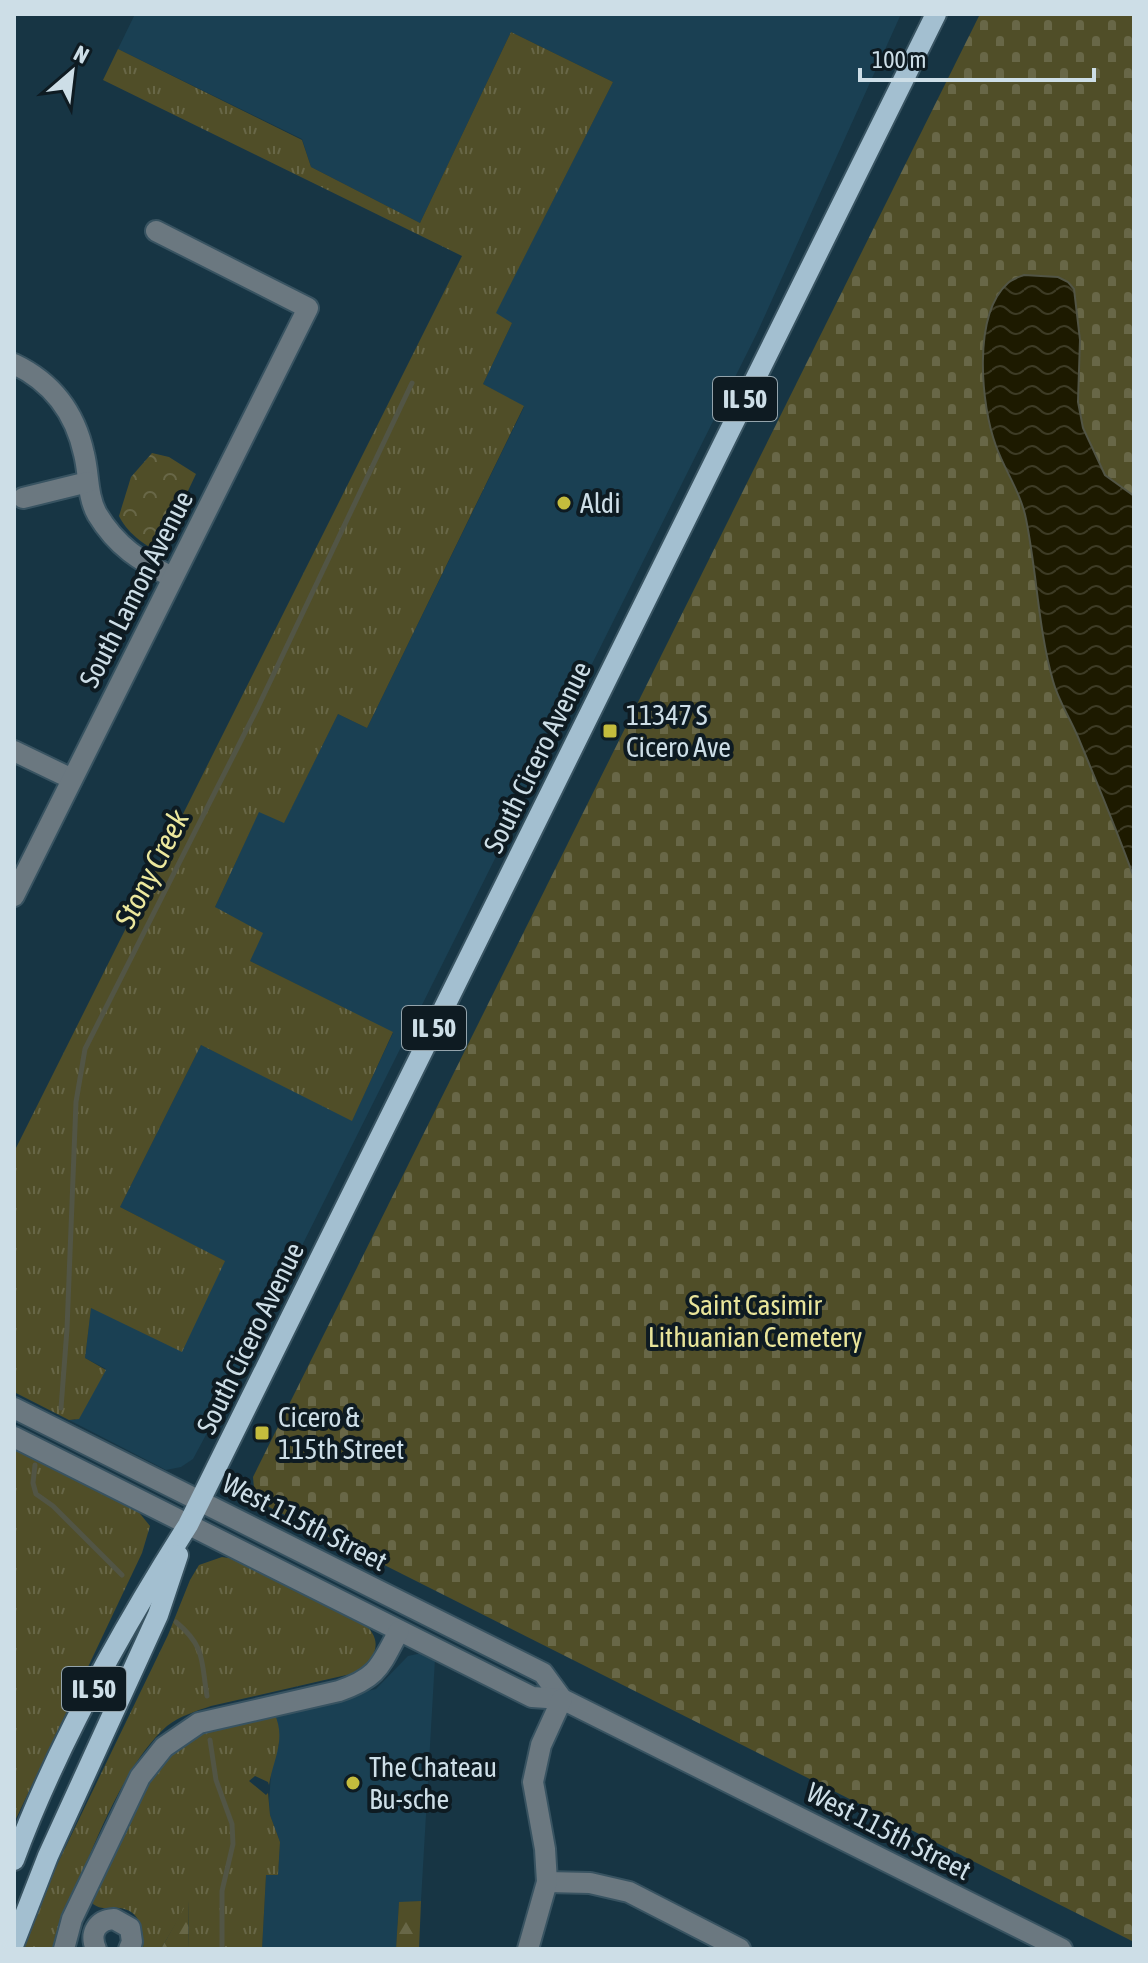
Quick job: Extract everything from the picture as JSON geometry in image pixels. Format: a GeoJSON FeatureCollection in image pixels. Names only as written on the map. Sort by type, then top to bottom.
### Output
{"type":"FeatureCollection","features":[{"type":"Feature","properties":{"kind":"main road","name":"South Cicero Avenue"},"geometry":{"type":"LineString","coordinates":[[188,1525],[936,14]]}},
{"type":"Feature","properties":{"kind":"main road","name":"IL 50"},"geometry":{"type":"LineString","coordinates":[[14,1860],[63,1749],[138,1604],[188,1525]]}},
{"type":"Feature","properties":{"kind":"main road","name":"IL 50"},"geometry":{"type":"LineString","coordinates":[[14,1943],[48,1856],[158,1615],[188,1525]]}},
{"type":"Feature","properties":{"kind":"street","name":"South Lamon Avenue"},"geometry":{"type":"LineString","coordinates":[[14,896],[308,308],[156,231]]}},
{"type":"Feature","properties":{"kind":"street"},"geometry":{"type":"LineString","coordinates":[[14,364],[44,382],[71,415],[85,454],[96,512],[117,541],[137,560],[172,577]]}},
{"type":"Feature","properties":{"kind":"street"},"geometry":{"type":"LineString","coordinates":[[23,498],[88,482]]}},
{"type":"Feature","properties":{"kind":"street"},"geometry":{"type":"LineString","coordinates":[[14,751],[72,779]]}},
{"type":"Feature","properties":{"kind":"street","name":"West 115th Street"},"geometry":{"type":"LineString","coordinates":[[14,1408],[543,1673],[562,1699]]}},
{"type":"Feature","properties":{"kind":"street","name":"West 115th Street"},"geometry":{"type":"LineString","coordinates":[[14,1437],[532,1697],[562,1699],[1062,1949]]}},
{"type":"Feature","properties":{"kind":"street"},"geometry":{"type":"LineString","coordinates":[[64,1949],[77,1909],[140,1777],[164,1747],[199,1723],[362,1683],[376,1672],[399,1631]]}},
{"type":"Feature","properties":{"kind":"street"},"geometry":{"type":"LineString","coordinates":[[528,1949],[547,1882],[545,1849],[533,1782],[541,1745],[562,1699]]}},
{"type":"Feature","properties":{"kind":"street"},"geometry":{"type":"LineString","coordinates":[[547,1882],[590,1883],[629,1892],[740,1949]]}},
{"type":"Feature","properties":{"kind":"street"},"geometry":{"type":"LineString","coordinates":[[77,1909],[98,1925]]}},
{"type":"Feature","properties":{"kind":"street"},"geometry":{"type":"LineString","coordinates":[[96,1949],[93,1936],[98,1925],[114,1919],[125,1923],[132,1935],[129,1949]]}},
{"type":"Feature","properties":{"kind":"shaded area"},"geometry":{"type":"Polygon","coordinates":[[[135,14],[901,14],[757,333],[229,1392],[193,1459],[181,1467],[166,1470],[69,1420],[75,1420],[106,1369],[85,1358],[91,1307],[224,1261],[120,1207],[201,1045],[352,1120],[393,1033],[250,961],[215,907],[259,811],[284,822],[338,714],[367,728],[524,407],[483,384],[512,323],[495,314],[613,82],[511,32],[420,223],[311,167],[302,139],[118,49],[135,14]]]}},
{"type":"Feature","properties":{"kind":"shaded area"},"geometry":{"type":"Polygon","coordinates":[[[422,1653],[435,1659],[421,1901],[399,1903],[396,1949],[262,1949],[266,1875],[278,1875],[280,1842],[270,1815],[269,1801],[272,1762],[279,1745],[274,1713],[376,1689],[408,1656],[422,1653]]]}},
{"type":"Feature","properties":{"kind":"green space","name":"Saint Casimir Lithuanian Cemetery"},"geometry":{"type":"Polygon","coordinates":[[[980,14],[1134,14],[1134,1942],[259,1502],[255,1499],[253,1477],[980,14]]]}},
{"type":"Feature","properties":{"kind":"green space"},"geometry":{"type":"Polygon","coordinates":[[[511,32],[613,82],[496,313],[512,323],[483,384],[524,406],[367,728],[338,714],[284,823],[259,812],[215,907],[263,933],[250,961],[393,1032],[352,1121],[201,1045],[120,1207],[225,1261],[182,1352],[91,1308],[85,1358],[106,1370],[79,1419],[69,1420],[14,1392],[14,1152],[462,256],[103,80],[118,49],[302,140],[311,167],[420,223],[511,32]]]}},
{"type":"Feature","properties":{"kind":"green space"},"geometry":{"type":"Polygon","coordinates":[[[152,453],[169,457],[196,474],[159,552],[136,537],[119,516],[131,477],[152,453]]]}},
{"type":"Feature","properties":{"kind":"green space"},"geometry":{"type":"Polygon","coordinates":[[[14,1447],[137,1510],[150,1526],[142,1553],[14,1823],[14,1447]]]}},
{"type":"Feature","properties":{"kind":"green space"},"geometry":{"type":"Polygon","coordinates":[[[222,1557],[235,1559],[361,1622],[373,1635],[373,1655],[355,1673],[211,1706],[167,1726],[132,1770],[100,1830],[55,1949],[24,1949],[53,1873],[168,1635],[190,1580],[199,1565],[222,1557]]]}},
{"type":"Feature","properties":{"kind":"green space"},"geometry":{"type":"Polygon","coordinates":[[[274,1713],[279,1740],[269,1785],[255,1776],[249,1781],[266,1795],[268,1793],[270,1815],[280,1842],[278,1875],[266,1875],[262,1949],[188,1949],[189,1901],[161,1949],[143,1949],[142,1929],[137,1917],[126,1910],[93,1904],[93,1897],[136,1805],[165,1759],[181,1743],[206,1730],[274,1713]]]}},
{"type":"Feature","properties":{"kind":"green space"},"geometry":{"type":"Polygon","coordinates":[[[189,1899],[188,1949],[161,1949],[189,1899]]]}},
{"type":"Feature","properties":{"kind":"green space"},"geometry":{"type":"Polygon","coordinates":[[[421,1901],[419,1949],[396,1949],[399,1902],[421,1901]]]}},
{"type":"Feature","properties":{"kind":"water"},"geometry":{"type":"Polygon","coordinates":[[[1024,275],[1058,277],[1074,289],[1080,340],[1078,402],[1083,428],[1105,475],[1134,496],[1134,878],[1078,737],[1055,688],[1044,641],[1026,519],[996,446],[986,408],[983,362],[989,316],[1008,283],[1024,275]]]}},
{"type":"Feature","properties":{"kind":"waterway","name":"Stony Creek"},"geometry":{"type":"LineString","coordinates":[[61,1408],[76,1102],[85,1049],[258,707],[412,383]]}},
{"type":"Feature","properties":{"kind":"waterway","name":"Stony Creek"},"geometry":{"type":"LineString","coordinates":[[35,1465],[33,1483],[36,1494],[53,1506],[122,1575]]}},
{"type":"Feature","properties":{"kind":"waterway","name":"Stony Creek"},"geometry":{"type":"LineString","coordinates":[[176,1622],[197,1647],[207,1696]]}},
{"type":"Feature","properties":{"kind":"waterway","name":"Stony Creek"},"geometry":{"type":"LineString","coordinates":[[210,1740],[216,1780],[232,1824],[233,1844],[222,1891],[222,1949]]}},
{"type":"Feature","properties":{"kind":"place","name":"Aldi"},"geometry":{"type":"Point","coordinates":[564,503]}},
{"type":"Feature","properties":{"kind":"place","name":"11347 S Cicero Ave"},"geometry":{"type":"Point","coordinates":[610,731]}},
{"type":"Feature","properties":{"kind":"place","name":"Cicero & 115th Street"},"geometry":{"type":"Point","coordinates":[262,1433]}},
{"type":"Feature","properties":{"kind":"place","name":"The Chateau Bu-sche"},"geometry":{"type":"Point","coordinates":[353,1783]}}]}
